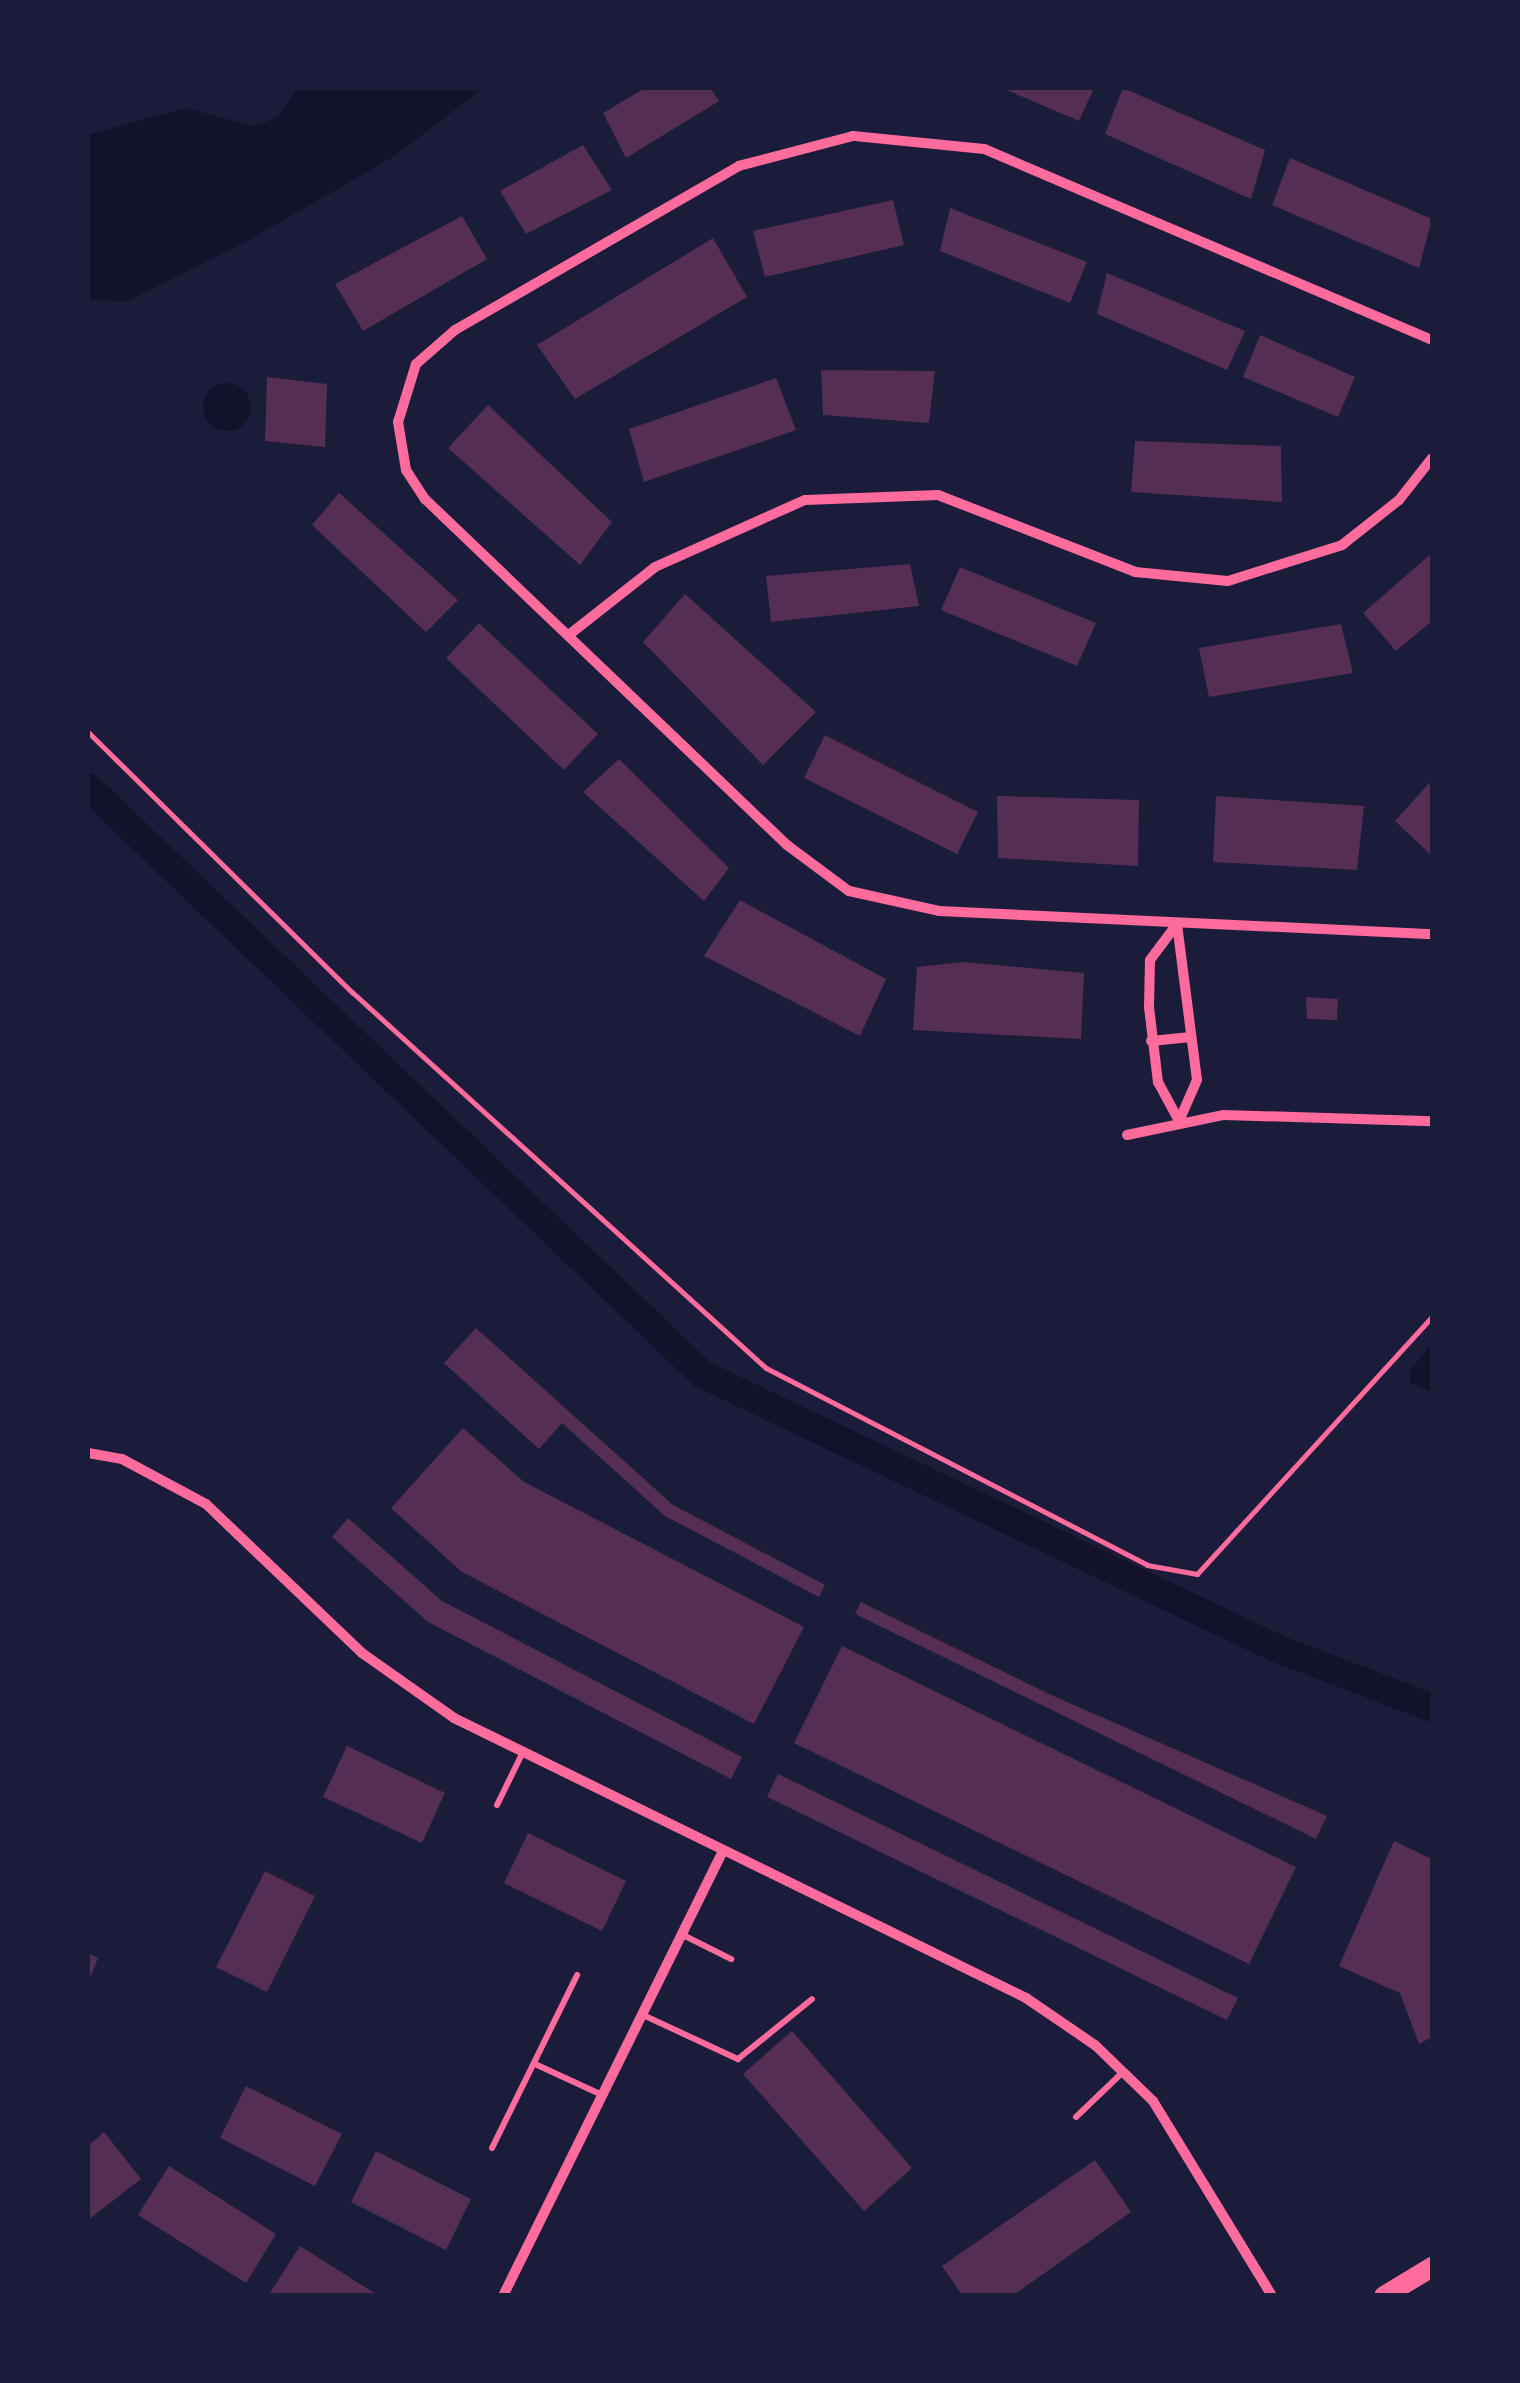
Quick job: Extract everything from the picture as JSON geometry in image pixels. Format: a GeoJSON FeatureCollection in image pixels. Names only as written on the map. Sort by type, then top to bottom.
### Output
{"type":"FeatureCollection","features":[{"type":"Feature","properties":{"kind":"main road"},"geometry":{"type":"LineString","coordinates":[[1384,2296],[1432,2267]]}},
{"type":"Feature","properties":{"kind":"street"},"geometry":{"type":"LineString","coordinates":[[1432,340],[984,149],[891,134],[780,150],[455,330],[408,378],[398,438],[414,484],[787,845],[849,891],[911,908],[1432,934]]}},
{"type":"Feature","properties":{"kind":"street"},"geometry":{"type":"LineString","coordinates":[[570,634],[655,568],[806,500],[938,495],[1135,572],[1228,581],[1342,545],[1399,500],[1432,458]]}},
{"type":"Feature","properties":{"kind":"street"},"geometry":{"type":"LineString","coordinates":[[1177,924],[1190,967],[1191,1037],[1197,1080],[1179,1121]]}},
{"type":"Feature","properties":{"kind":"street"},"geometry":{"type":"LineString","coordinates":[[1177,924],[1150,960],[1151,1041],[1158,1082],[1179,1121]]}},
{"type":"Feature","properties":{"kind":"street"},"geometry":{"type":"LineString","coordinates":[[1151,1041],[1191,1037]]}},
{"type":"Feature","properties":{"kind":"street"},"geometry":{"type":"LineString","coordinates":[[1126,1135],[1179,1121],[1278,1113],[1432,1121]]}},
{"type":"Feature","properties":{"kind":"street"},"geometry":{"type":"LineString","coordinates":[[88,1453],[122,1459],[206,1504],[402,1684],[524,1751],[1026,1998],[1124,2072],[1153,2101],[1272,2296]]}},
{"type":"Feature","properties":{"kind":"street"},"geometry":{"type":"LineString","coordinates":[[503,2296],[723,1851]]}},
{"type":"Feature","properties":{"kind":"lane"},"geometry":{"type":"LineString","coordinates":[[497,1805],[524,1751]]}},
{"type":"Feature","properties":{"kind":"lane"},"geometry":{"type":"LineString","coordinates":[[682,1934],[732,1959]]}},
{"type":"Feature","properties":{"kind":"lane"},"geometry":{"type":"LineString","coordinates":[[492,2148],[578,1975]]}},
{"type":"Feature","properties":{"kind":"lane"},"geometry":{"type":"LineString","coordinates":[[642,2015],[738,2059],[812,1999]]}},
{"type":"Feature","properties":{"kind":"lane"},"geometry":{"type":"LineString","coordinates":[[534,2064],[602,2095]]}},
{"type":"Feature","properties":{"kind":"lane"},"geometry":{"type":"LineString","coordinates":[[1076,2117],[1124,2072]]}},
{"type":"Feature","properties":{"kind":"path"},"geometry":{"type":"LineString","coordinates":[[88,732],[352,992],[766,1368],[1147,1565],[1196,1574],[1432,1317]]}},
{"type":"Feature","properties":{"kind":"shaded area"},"geometry":{"type":"Polygon","coordinates":[[[297,88],[483,88],[393,157],[249,240],[128,301],[88,300],[88,135],[185,108],[254,126],[278,117],[297,88]]]}},
{"type":"Feature","properties":{"kind":"shaded area"},"geometry":{"type":"Polygon","coordinates":[[[227,383],[244,390],[251,407],[244,424],[227,431],[210,424],[203,407],[210,390],[227,383]]]}},
{"type":"Feature","properties":{"kind":"shaded area"},"geometry":{"type":"Polygon","coordinates":[[[1432,1342],[1432,1392],[1410,1383],[1410,1372],[1432,1342]]]}},
{"type":"Feature","properties":{"kind":"building"},"geometry":{"type":"Polygon","coordinates":[[[645,88],[710,88],[719,101],[626,158],[603,113],[645,88]]]}},
{"type":"Feature","properties":{"kind":"building"},"geometry":{"type":"Polygon","coordinates":[[[1002,88],[1094,88],[1079,121],[1002,88]]]}},
{"type":"Feature","properties":{"kind":"building"},"geometry":{"type":"Polygon","coordinates":[[[1123,88],[1265,150],[1251,199],[1105,134],[1123,88]]]}},
{"type":"Feature","properties":{"kind":"building"},"geometry":{"type":"Polygon","coordinates":[[[583,145],[612,190],[526,234],[500,191],[583,145]]]}},
{"type":"Feature","properties":{"kind":"building"},"geometry":{"type":"Polygon","coordinates":[[[1290,158],[1432,219],[1419,268],[1272,205],[1290,158]]]}},
{"type":"Feature","properties":{"kind":"building"},"geometry":{"type":"Polygon","coordinates":[[[893,200],[904,245],[765,277],[753,231],[893,200]]]}},
{"type":"Feature","properties":{"kind":"building"},"geometry":{"type":"Polygon","coordinates":[[[950,208],[1087,262],[1070,303],[940,251],[950,208]]]}},
{"type":"Feature","properties":{"kind":"building"},"geometry":{"type":"Polygon","coordinates":[[[462,216],[487,259],[363,331],[335,284],[462,216]]]}},
{"type":"Feature","properties":{"kind":"building"},"geometry":{"type":"Polygon","coordinates":[[[713,238],[747,297],[575,399],[537,345],[713,238]]]}},
{"type":"Feature","properties":{"kind":"building"},"geometry":{"type":"Polygon","coordinates":[[[1107,273],[1245,331],[1227,370],[1097,314],[1107,273]]]}},
{"type":"Feature","properties":{"kind":"building"},"geometry":{"type":"Polygon","coordinates":[[[1260,335],[1355,377],[1338,417],[1243,377],[1260,335]]]}},
{"type":"Feature","properties":{"kind":"building"},"geometry":{"type":"Polygon","coordinates":[[[821,370],[935,371],[929,423],[823,415],[821,370]]]}},
{"type":"Feature","properties":{"kind":"building"},"geometry":{"type":"Polygon","coordinates":[[[267,377],[327,384],[325,447],[265,441],[267,377]]]}},
{"type":"Feature","properties":{"kind":"building"},"geometry":{"type":"Polygon","coordinates":[[[776,378],[796,430],[644,482],[629,429],[776,378]]]}},
{"type":"Feature","properties":{"kind":"building"},"geometry":{"type":"Polygon","coordinates":[[[488,405],[612,522],[580,565],[448,448],[488,405]]]}},
{"type":"Feature","properties":{"kind":"building"},"geometry":{"type":"Polygon","coordinates":[[[1135,441],[1281,446],[1282,502],[1131,492],[1135,441]]]}},
{"type":"Feature","properties":{"kind":"building"},"geometry":{"type":"Polygon","coordinates":[[[339,493],[458,600],[426,632],[312,525],[339,493]]]}},
{"type":"Feature","properties":{"kind":"building"},"geometry":{"type":"Polygon","coordinates":[[[1432,553],[1432,621],[1396,651],[1363,613],[1432,553]]]}},
{"type":"Feature","properties":{"kind":"building"},"geometry":{"type":"Polygon","coordinates":[[[910,564],[919,606],[771,622],[766,576],[910,564]]]}},
{"type":"Feature","properties":{"kind":"building"},"geometry":{"type":"Polygon","coordinates":[[[960,567],[1096,623],[1077,666],[941,610],[960,567]]]}},
{"type":"Feature","properties":{"kind":"building"},"geometry":{"type":"Polygon","coordinates":[[[685,594],[816,712],[763,765],[643,642],[685,594]]]}},
{"type":"Feature","properties":{"kind":"building"},"geometry":{"type":"Polygon","coordinates":[[[479,623],[598,734],[564,770],[446,658],[479,623]]]}},
{"type":"Feature","properties":{"kind":"building"},"geometry":{"type":"Polygon","coordinates":[[[1341,624],[1353,673],[1209,697],[1199,648],[1341,624]]]}},
{"type":"Feature","properties":{"kind":"building"},"geometry":{"type":"Polygon","coordinates":[[[825,735],[978,812],[957,854],[804,778],[825,735]]]}},
{"type":"Feature","properties":{"kind":"building"},"geometry":{"type":"Polygon","coordinates":[[[619,759],[729,868],[704,901],[583,792],[619,759]]]}},
{"type":"Feature","properties":{"kind":"building"},"geometry":{"type":"Polygon","coordinates":[[[1432,780],[1432,856],[1395,821],[1432,780]]]}},
{"type":"Feature","properties":{"kind":"building"},"geometry":{"type":"Polygon","coordinates":[[[997,796],[1139,800],[1138,866],[998,858],[997,796]]]}},
{"type":"Feature","properties":{"kind":"building"},"geometry":{"type":"Polygon","coordinates":[[[1216,796],[1364,806],[1357,870],[1213,862],[1216,796]]]}},
{"type":"Feature","properties":{"kind":"building"},"geometry":{"type":"Polygon","coordinates":[[[740,900],[886,979],[860,1036],[704,956],[740,900]]]}},
{"type":"Feature","properties":{"kind":"building"},"geometry":{"type":"Polygon","coordinates":[[[963,962],[1084,973],[1081,1039],[913,1030],[917,967],[963,962]]]}},
{"type":"Feature","properties":{"kind":"building"},"geometry":{"type":"Polygon","coordinates":[[[1306,997],[1338,999],[1337,1020],[1307,1019],[1306,997]]]}},
{"type":"Feature","properties":{"kind":"building"},"geometry":{"type":"Polygon","coordinates":[[[476,1328],[673,1505],[825,1585],[819,1597],[665,1516],[562,1423],[539,1449],[444,1363],[476,1328]]]}},
{"type":"Feature","properties":{"kind":"building"},"geometry":{"type":"Polygon","coordinates":[[[463,1428],[524,1482],[804,1627],[754,1724],[462,1572],[391,1508],[463,1428]]]}},
{"type":"Feature","properties":{"kind":"building"},"geometry":{"type":"Polygon","coordinates":[[[348,1518],[442,1601],[742,1757],[731,1779],[428,1622],[332,1537],[348,1518]]]}},
{"type":"Feature","properties":{"kind":"building"},"geometry":{"type":"Polygon","coordinates":[[[861,1602],[1049,1694],[1327,1816],[1316,1839],[855,1614],[861,1602]]]}},
{"type":"Feature","properties":{"kind":"building"},"geometry":{"type":"Polygon","coordinates":[[[842,1646],[1296,1867],[1249,1964],[794,1743],[842,1646]]]}},
{"type":"Feature","properties":{"kind":"building"},"geometry":{"type":"Polygon","coordinates":[[[347,1746],[445,1793],[422,1843],[323,1797],[347,1746]]]}},
{"type":"Feature","properties":{"kind":"building"},"geometry":{"type":"Polygon","coordinates":[[[778,1774],[1238,1998],[1227,2020],[767,1797],[778,1774]]]}},
{"type":"Feature","properties":{"kind":"building"},"geometry":{"type":"Polygon","coordinates":[[[528,1833],[626,1881],[602,1931],[504,1883],[528,1833]]]}},
{"type":"Feature","properties":{"kind":"building"},"geometry":{"type":"Polygon","coordinates":[[[1394,1841],[1432,1859],[1432,2037],[1419,2044],[1400,1993],[1339,1966],[1394,1841]]]}},
{"type":"Feature","properties":{"kind":"building"},"geometry":{"type":"Polygon","coordinates":[[[265,1871],[315,1896],[267,1992],[216,1967],[265,1871]]]}},
{"type":"Feature","properties":{"kind":"building"},"geometry":{"type":"Polygon","coordinates":[[[88,1953],[98,1958],[88,1983],[88,1953]]]}},
{"type":"Feature","properties":{"kind":"building"},"geometry":{"type":"Polygon","coordinates":[[[792,2031],[912,2168],[864,2211],[743,2074],[792,2031]]]}},
{"type":"Feature","properties":{"kind":"building"},"geometry":{"type":"Polygon","coordinates":[[[246,2086],[342,2134],[315,2186],[220,2138],[246,2086]]]}},
{"type":"Feature","properties":{"kind":"building"},"geometry":{"type":"Polygon","coordinates":[[[104,2132],[141,2179],[88,2220],[88,2146],[104,2132]]]}},
{"type":"Feature","properties":{"kind":"building"},"geometry":{"type":"Polygon","coordinates":[[[376,2151],[471,2199],[446,2250],[351,2202],[376,2151]]]}},
{"type":"Feature","properties":{"kind":"building"},"geometry":{"type":"Polygon","coordinates":[[[1095,2160],[1131,2212],[1012,2296],[963,2296],[942,2266],[1095,2160]]]}},
{"type":"Feature","properties":{"kind":"building"},"geometry":{"type":"Polygon","coordinates":[[[169,2166],[276,2234],[246,2283],[138,2215],[169,2166]]]}},
{"type":"Feature","properties":{"kind":"building"},"geometry":{"type":"Polygon","coordinates":[[[300,2246],[379,2296],[268,2296],[300,2246]]]}},
{"type":"Feature","properties":{"kind":"waterway"},"geometry":{"type":"LineString","coordinates":[[88,787],[702,1374],[1276,1648],[1432,1708]]}}]}
